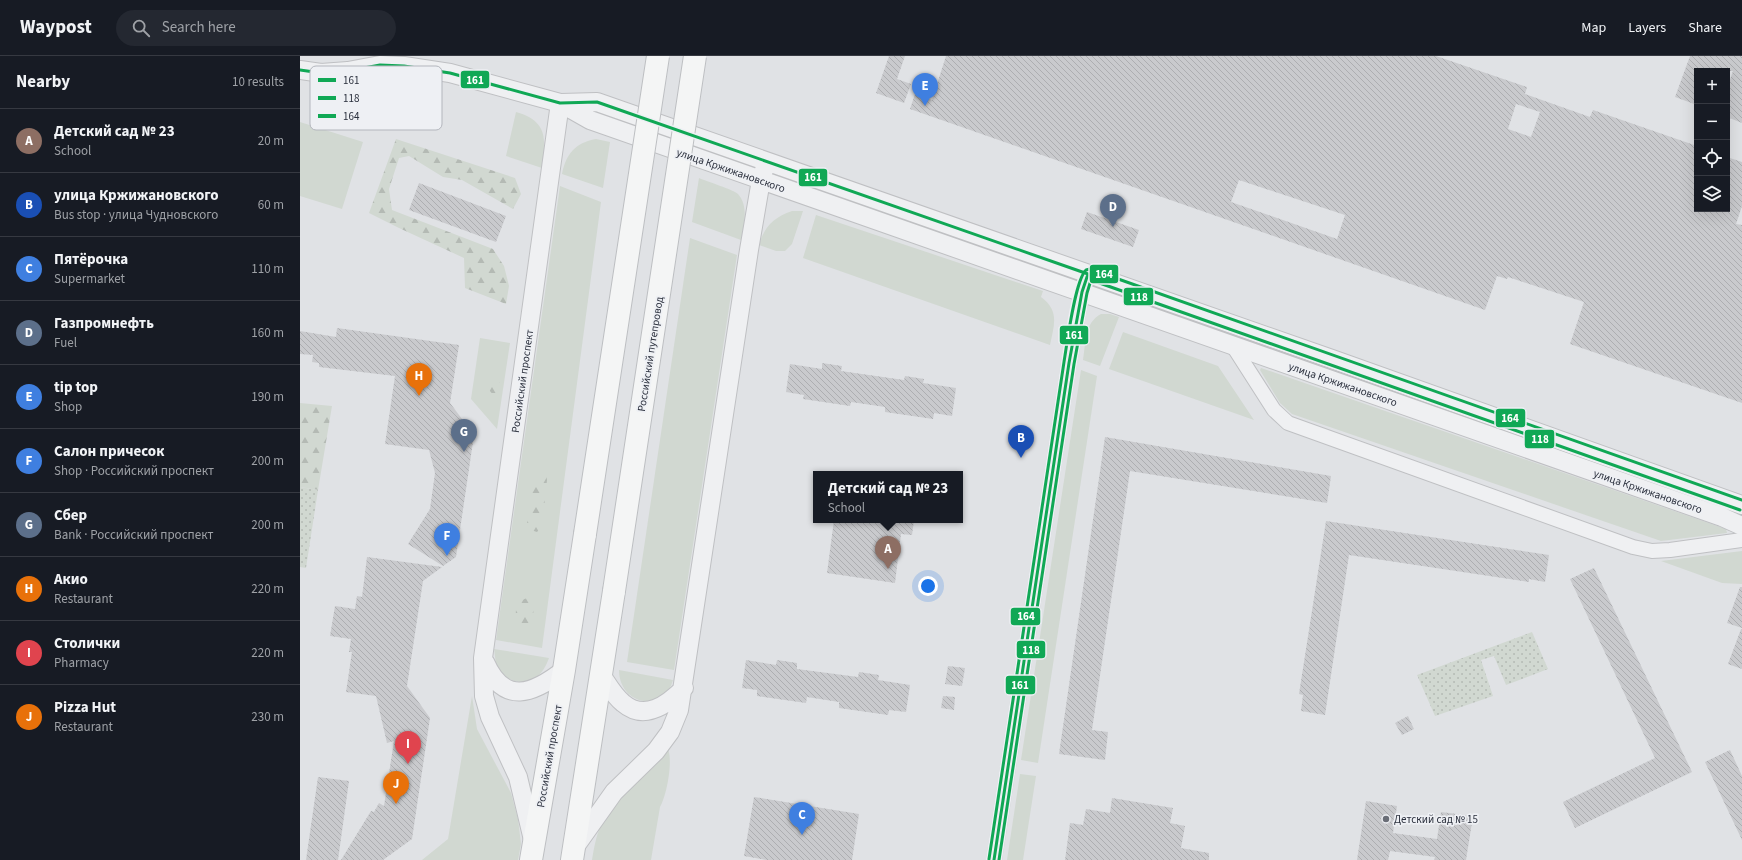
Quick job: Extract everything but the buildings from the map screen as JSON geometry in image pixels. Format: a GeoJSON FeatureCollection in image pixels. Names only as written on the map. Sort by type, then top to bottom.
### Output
{"type":"FeatureCollection","features":[{"type":"Feature","properties":{"kind":"main road","name":"Российский проспект"},"geometry":{"type":"LineString","coordinates":[[532,851],[564,670],[658,56]]}},
{"type":"Feature","properties":{"kind":"main road","name":"Российский путепровод"},"geometry":{"type":"LineString","coordinates":[[602,676],[695,56]]}},
{"type":"Feature","properties":{"kind":"main road"},"geometry":{"type":"LineString","coordinates":[[573,854],[602,676]]}},
{"type":"Feature","properties":{"kind":"street","name":"улица Кржижановского"},"geometry":{"type":"LineString","coordinates":[[375,66],[404,66]]}},
{"type":"Feature","properties":{"kind":"street","name":"улица Кржижановского"},"geometry":{"type":"LineString","coordinates":[[300,70],[310,71]]}},
{"type":"Feature","properties":{"kind":"street","name":"улица Кржижановского"},"geometry":{"type":"LineString","coordinates":[[442,72],[560,103],[590,120],[1722,517],[1742,526]]}},
{"type":"Feature","properties":{"kind":"street","name":"улица Кржижановского"},"geometry":{"type":"LineString","coordinates":[[560,103],[597,102],[1332,359],[1742,505]]}},
{"type":"Feature","properties":{"kind":"street","name":"Российский проспект"},"geometry":{"type":"LineString","coordinates":[[532,851],[518,777],[490,717],[484,696],[482,658],[560,103]]}},
{"type":"Feature","properties":{"kind":"street"},"geometry":{"type":"LineString","coordinates":[[573,854],[614,792],[656,751],[670,732],[679,710],[684,688],[761,180],[767,162]]}},
{"type":"Feature","properties":{"kind":"street"},"geometry":{"type":"LineString","coordinates":[[874,220],[881,202]]}},
{"type":"Feature","properties":{"kind":"street"},"geometry":{"type":"LineString","coordinates":[[994,860],[1065,387],[1082,292],[1088,274]]}},
{"type":"Feature","properties":{"kind":"street"},"geometry":{"type":"LineString","coordinates":[[1233,346],[1274,410],[1288,423],[1633,547],[1652,551],[1670,550],[1742,540]]}},
{"type":"Feature","properties":{"kind":"street"},"geometry":{"type":"LineString","coordinates":[[1326,378],[1332,359]]}},
{"type":"Feature","properties":{"kind":"street"},"geometry":{"type":"LineString","coordinates":[[482,658],[489,673],[497,683],[507,690],[520,692],[534,690],[548,683],[564,670]]}},
{"type":"Feature","properties":{"kind":"street"},"geometry":{"type":"LineString","coordinates":[[602,676],[616,696],[625,704],[637,710],[650,711],[662,706],[684,688]]}},
{"type":"Feature","properties":{"kind":"green space"},"geometry":{"type":"Polygon","coordinates":[[[516,112],[534,120],[542,132],[544,148],[542,168],[506,156],[516,112]]]}},
{"type":"Feature","properties":{"kind":"green space"},"geometry":{"type":"Polygon","coordinates":[[[300,122],[310,125],[310,130],[325,130],[363,142],[342,209],[300,196],[300,122]]]}},
{"type":"Feature","properties":{"kind":"green space"},"geometry":{"type":"Polygon","coordinates":[[[396,139],[515,178],[521,194],[513,209],[462,180],[443,177],[409,156],[399,158],[389,189],[392,210],[493,249],[504,266],[509,286],[506,304],[465,288],[464,258],[369,213],[396,139]]]}},
{"type":"Feature","properties":{"kind":"green space"},"geometry":{"type":"Polygon","coordinates":[[[596,139],[610,142],[603,188],[562,174],[566,161],[573,150],[582,143],[596,139]]]}},
{"type":"Feature","properties":{"kind":"green space"},"geometry":{"type":"Polygon","coordinates":[[[699,178],[738,194],[744,204],[745,210],[741,240],[692,222],[699,178]]]}},
{"type":"Feature","properties":{"kind":"green space"},"geometry":{"type":"Polygon","coordinates":[[[560,186],[601,202],[542,648],[496,640],[560,186]]]}},
{"type":"Feature","properties":{"kind":"green space"},"geometry":{"type":"Polygon","coordinates":[[[792,211],[803,211],[792,244],[785,251],[776,251],[759,245],[767,228],[780,216],[792,211]]]}},
{"type":"Feature","properties":{"kind":"green space"},"geometry":{"type":"Polygon","coordinates":[[[816,215],[1043,291],[1041,297],[1051,308],[1054,319],[1050,345],[803,258],[816,215]]]}},
{"type":"Feature","properties":{"kind":"green space"},"geometry":{"type":"Polygon","coordinates":[[[690,238],[737,255],[674,670],[627,662],[690,238]]]}},
{"type":"Feature","properties":{"kind":"green space"},"geometry":{"type":"Polygon","coordinates":[[[1101,314],[1110,314],[1119,317],[1100,366],[1083,360],[1089,328],[1095,318],[1101,314]]]}},
{"type":"Feature","properties":{"kind":"green space"},"geometry":{"type":"Polygon","coordinates":[[[1123,332],[1218,366],[1254,420],[1109,369],[1123,332]]]}},
{"type":"Feature","properties":{"kind":"green space"},"geometry":{"type":"Polygon","coordinates":[[[480,338],[510,343],[497,429],[471,399],[480,338]]]}},
{"type":"Feature","properties":{"kind":"green space"},"geometry":{"type":"Polygon","coordinates":[[[1261,368],[1726,529],[1727,533],[1661,541],[1292,414],[1280,403],[1260,370],[1261,368]]]}},
{"type":"Feature","properties":{"kind":"green space"},"geometry":{"type":"Polygon","coordinates":[[[1081,370],[1097,376],[1038,763],[1021,760],[1081,370]]]}},
{"type":"Feature","properties":{"kind":"green space"},"geometry":{"type":"Polygon","coordinates":[[[488,375],[500,376],[498,401],[486,386],[488,375]]]}},
{"type":"Feature","properties":{"kind":"green space"},"geometry":{"type":"Polygon","coordinates":[[[300,403],[332,406],[318,490],[300,487],[300,403]]]}},
{"type":"Feature","properties":{"kind":"green space"},"geometry":{"type":"Polygon","coordinates":[[[538,474],[546,474],[547,480],[542,526],[537,532],[531,530],[527,524],[534,478],[538,474]]]}},
{"type":"Feature","properties":{"kind":"green space"},"geometry":{"type":"Polygon","coordinates":[[[300,487],[318,490],[306,568],[300,567],[300,487]]]}},
{"type":"Feature","properties":{"kind":"green space"},"geometry":{"type":"Polygon","coordinates":[[[1742,551],[1742,584],[1722,583],[1661,561],[1742,551]]]}},
{"type":"Feature","properties":{"kind":"green space"},"geometry":{"type":"Polygon","coordinates":[[[527,598],[534,604],[532,629],[526,634],[517,624],[516,611],[517,602],[527,598]]]}},
{"type":"Feature","properties":{"kind":"green space"},"geometry":{"type":"Polygon","coordinates":[[[1532,632],[1548,669],[1506,685],[1494,656],[1481,660],[1493,696],[1435,716],[1417,675],[1532,632]]]}},
{"type":"Feature","properties":{"kind":"green space"},"geometry":{"type":"Polygon","coordinates":[[[494,649],[549,658],[544,670],[540,674],[530,681],[518,682],[507,678],[499,670],[496,664],[494,649]]]}},
{"type":"Feature","properties":{"kind":"green space"},"geometry":{"type":"Polygon","coordinates":[[[619,670],[673,680],[668,691],[661,698],[652,701],[643,701],[634,698],[626,691],[621,682],[619,670]]]}},
{"type":"Feature","properties":{"kind":"green space"},"geometry":{"type":"Polygon","coordinates":[[[472,696],[477,729],[511,793],[518,819],[521,844],[518,860],[422,860],[448,839],[472,696]]]}},
{"type":"Feature","properties":{"kind":"green space"},"geometry":{"type":"Polygon","coordinates":[[[668,749],[670,769],[665,795],[660,807],[651,860],[592,860],[599,829],[613,804],[640,775],[668,749]]]}},
{"type":"Feature","properties":{"kind":"green space"},"geometry":{"type":"Polygon","coordinates":[[[1020,774],[1036,776],[1023,860],[1007,860],[1020,774]]]}},
{"type":"Feature","properties":{"kind":"transit line","name":"161"},"geometry":{"type":"LineString","coordinates":[[375,66],[404,66]]}},
{"type":"Feature","properties":{"kind":"transit line","name":"161"},"geometry":{"type":"LineString","coordinates":[[300,70],[310,71]]}},
{"type":"Feature","properties":{"kind":"transit line","name":"161"},"geometry":{"type":"LineString","coordinates":[[442,72],[560,103],[597,102],[1088,274],[1082,292],[1069,363],[994,860]]}},
{"type":"Feature","properties":{"kind":"transit line","name":"164"},"geometry":{"type":"LineString","coordinates":[[989,859],[1069,328],[1078,286],[1086,270],[1090,269],[1742,500]]}},
{"type":"Feature","properties":{"kind":"transit line","name":"118"},"geometry":{"type":"LineString","coordinates":[[999,860],[1074,364],[1087,293],[1091,280],[1740,510]]}},
{"type":"Feature","properties":{"kind":"place","name":"tip top"},"geometry":{"type":"Point","coordinates":[925,106]}},
{"type":"Feature","properties":{"kind":"place","name":"Газпромнефть"},"geometry":{"type":"Point","coordinates":[1113,227]}},
{"type":"Feature","properties":{"kind":"place","name":"Акио"},"geometry":{"type":"Point","coordinates":[419,396]}},
{"type":"Feature","properties":{"kind":"place","name":"Сбер"},"geometry":{"type":"Point","coordinates":[464,452]}},
{"type":"Feature","properties":{"kind":"place","name":"улица Кржижановского"},"geometry":{"type":"Point","coordinates":[1021,458]}},
{"type":"Feature","properties":{"kind":"place","name":"Салон причесок"},"geometry":{"type":"Point","coordinates":[447,556]}},
{"type":"Feature","properties":{"kind":"place","name":"Детский сад № 23"},"geometry":{"type":"Point","coordinates":[888,569]}},
{"type":"Feature","properties":{"kind":"place","name":"Столички"},"geometry":{"type":"Point","coordinates":[408,764]}},
{"type":"Feature","properties":{"kind":"place","name":"Pizza Hut"},"geometry":{"type":"Point","coordinates":[396,804]}},
{"type":"Feature","properties":{"kind":"place","name":"Детский сад № 15"},"geometry":{"type":"Point","coordinates":[1386,819]}},
{"type":"Feature","properties":{"kind":"place","name":"Пятёрочка"},"geometry":{"type":"Point","coordinates":[802,835]}}]}
